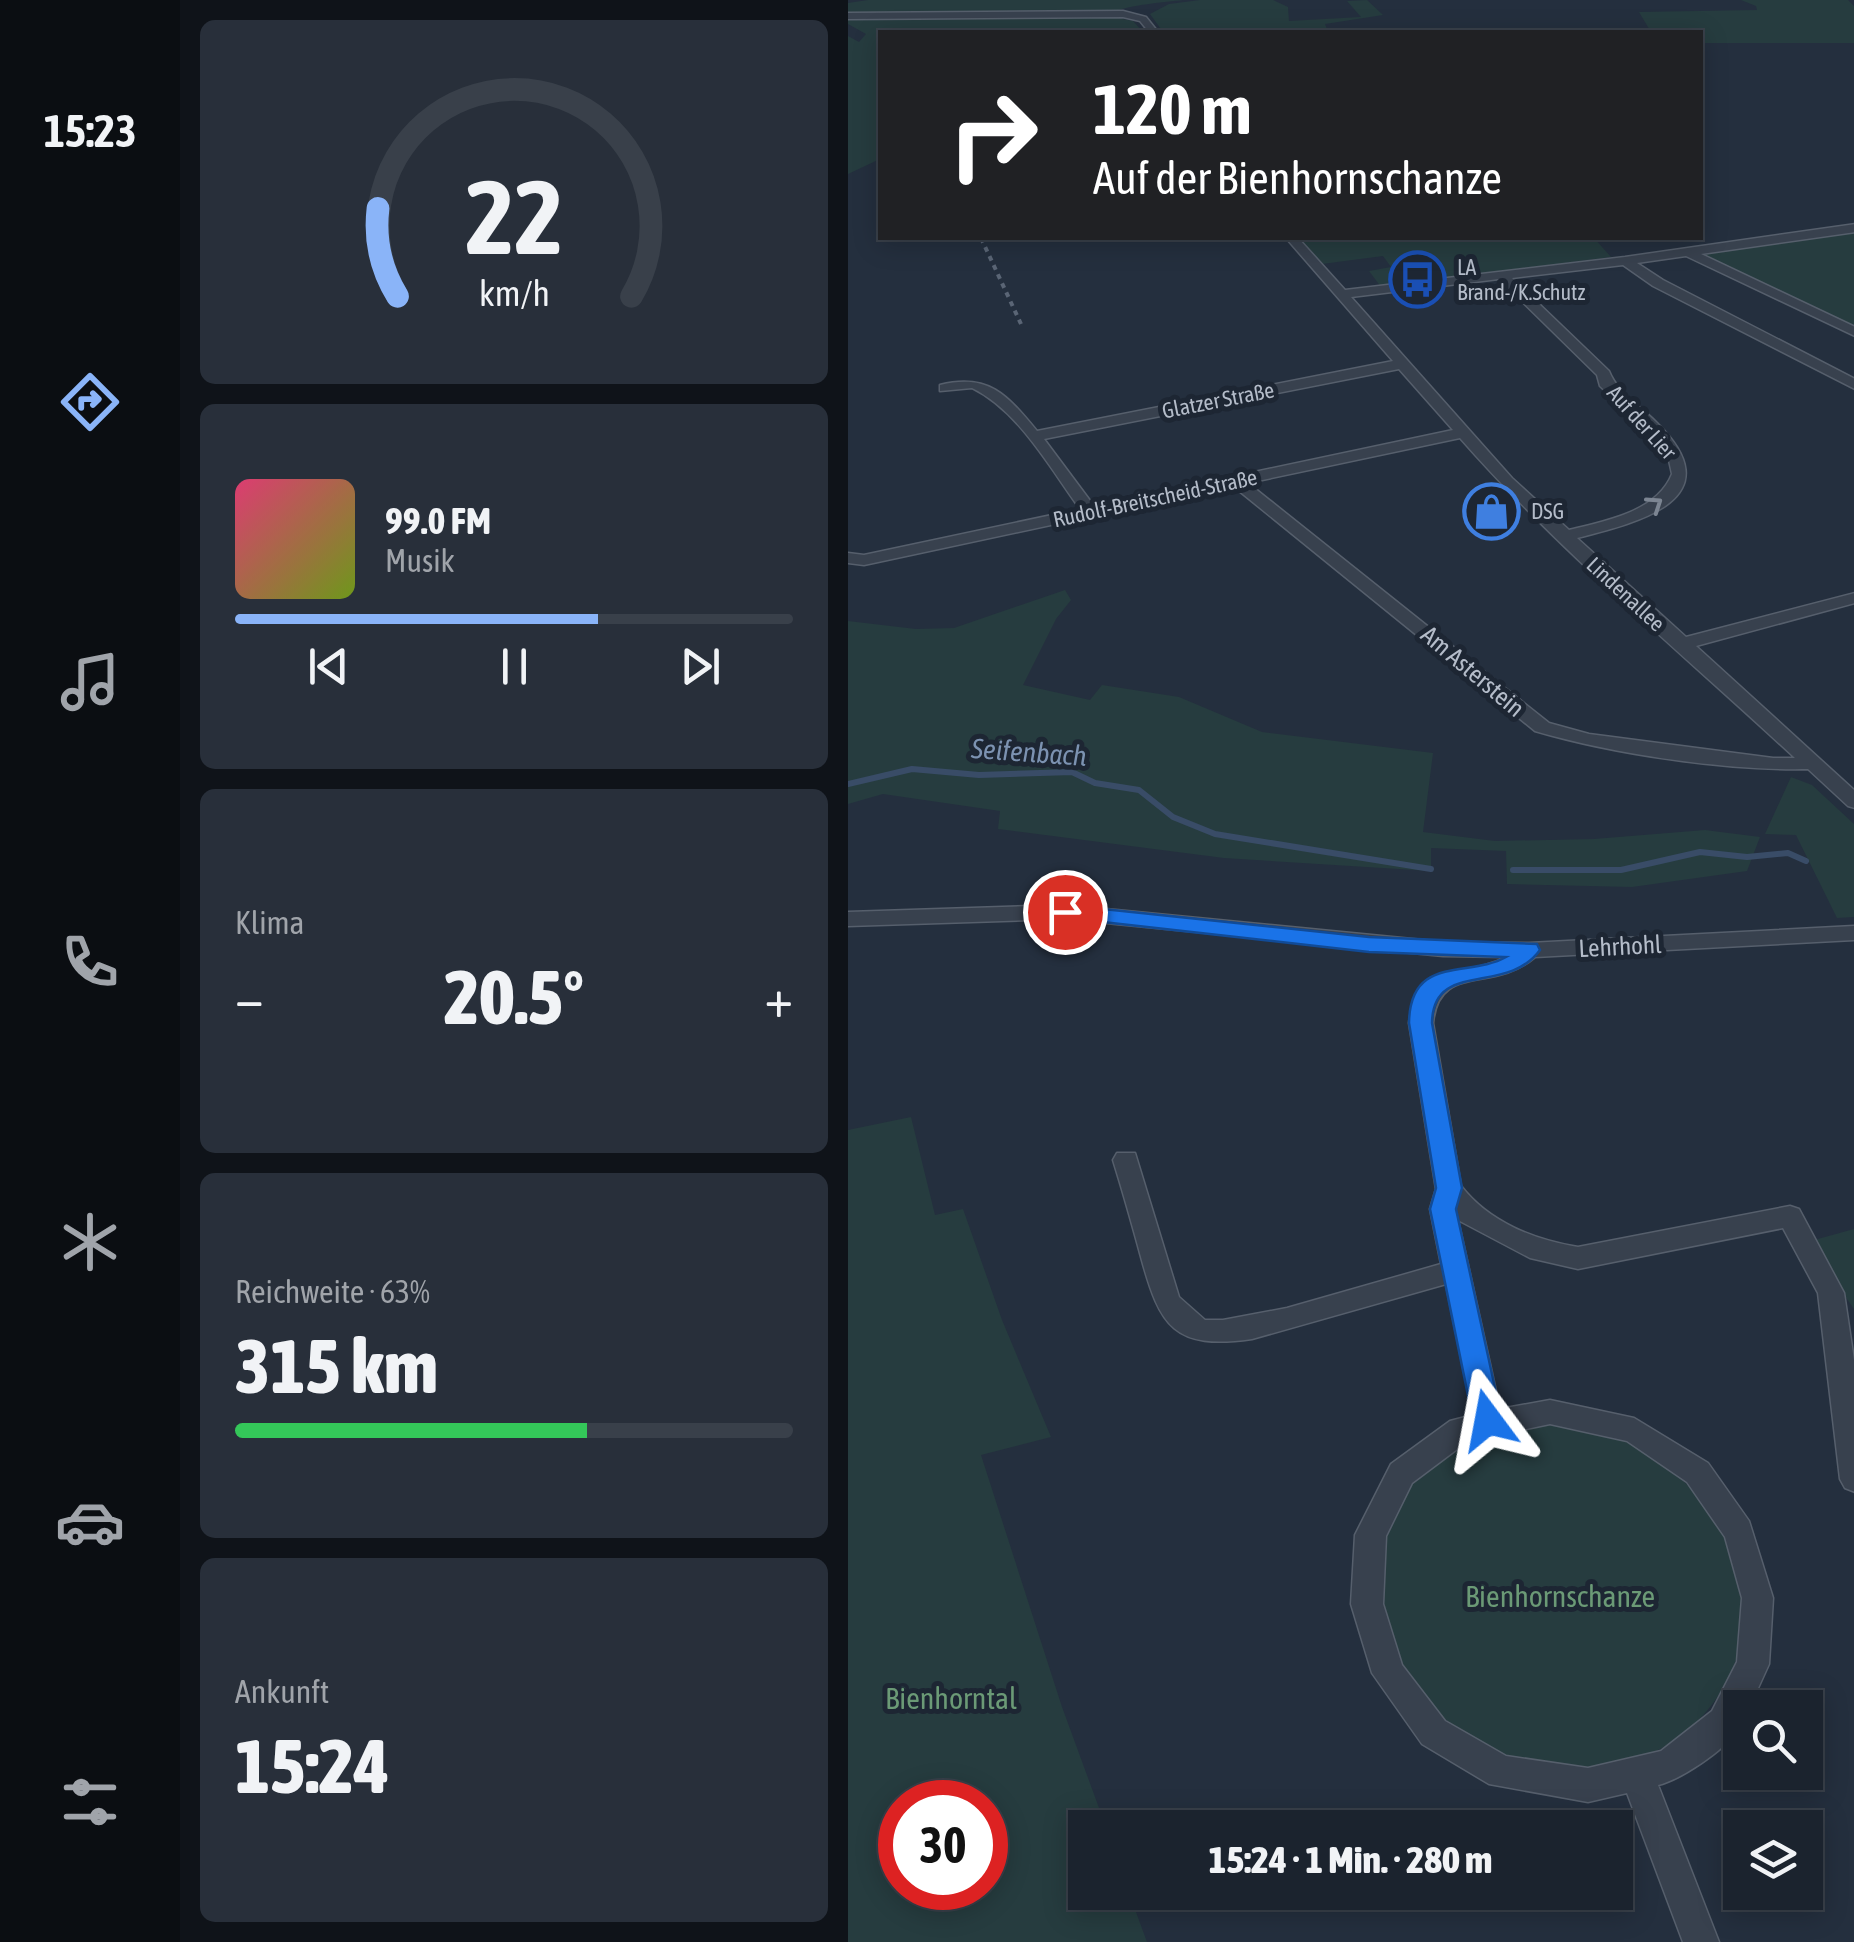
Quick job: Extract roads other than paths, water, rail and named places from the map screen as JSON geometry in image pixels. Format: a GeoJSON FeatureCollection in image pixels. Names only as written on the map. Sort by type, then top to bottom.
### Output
{"type":"FeatureCollection","features":[{"type":"Feature","properties":{"kind":"street"},"geometry":{"type":"LineString","coordinates":[[848,16],[1098,14],[1134,16],[1150,28]]}},
{"type":"Feature","properties":{"kind":"street"},"geometry":{"type":"LineString","coordinates":[[1341,294],[1625,261],[1854,228]]}},
{"type":"Feature","properties":{"kind":"street","name":"Lindenallee"},"geometry":{"type":"LineString","coordinates":[[1294,240],[1462,433],[1564,536],[1854,802]]}},
{"type":"Feature","properties":{"kind":"street"},"geometry":{"type":"LineString","coordinates":[[1687,252],[1854,332]]}},
{"type":"Feature","properties":{"kind":"street"},"geometry":{"type":"LineString","coordinates":[[1625,261],[1658,283],[1854,384]]}},
{"type":"Feature","properties":{"kind":"street","name":"Auf der Lier"},"geometry":{"type":"LineString","coordinates":[[1502,275],[1604,374],[1605,383],[1671,448],[1680,465],[1678,484],[1660,502],[1629,518],[1564,536]]}},
{"type":"Feature","properties":{"kind":"street","name":"Glatzer Straße"},"geometry":{"type":"LineString","coordinates":[[1034,436],[1401,364]]}},
{"type":"Feature","properties":{"kind":"street"},"geometry":{"type":"LineString","coordinates":[[945,388],[970,384],[983,388],[1034,436],[1090,512]]}},
{"type":"Feature","properties":{"kind":"street","name":"Rudolf-Breitscheid-Straße"},"geometry":{"type":"LineString","coordinates":[[848,558],[864,560],[1462,433]]}},
{"type":"Feature","properties":{"kind":"street","name":"Am Asterstein"},"geometry":{"type":"LineString","coordinates":[[1236,481],[1542,727],[1587,740],[1773,764],[1813,763]]}},
{"type":"Feature","properties":{"kind":"street"},"geometry":{"type":"LineString","coordinates":[[1682,644],[1854,598]]}},
{"type":"Feature","properties":{"kind":"street","name":"Lehrhohl"},"geometry":{"type":"LineString","coordinates":[[848,918],[1065,912],[1369,944],[1529,950],[1854,933]]}},
{"type":"Feature","properties":{"kind":"street"},"geometry":{"type":"LineString","coordinates":[[1529,950],[1508,967],[1458,974],[1434,987],[1421,1002],[1420,1023],[1449,1188],[1469,1216],[1539,1251],[1578,1258],[1790,1216],[1831,1292],[1854,1479]]}},
{"type":"Feature","properties":{"kind":"street"},"geometry":{"type":"LineString","coordinates":[[1126,1160],[1167,1302],[1180,1318],[1204,1332],[1245,1330],[1454,1270]]}},
{"type":"Feature","properties":{"kind":"street"},"geometry":{"type":"LineString","coordinates":[[1449,1188],[1443,1209],[1488,1420]]}},
{"type":"Feature","properties":{"kind":"street"},"geometry":{"type":"LineString","coordinates":[[1529,1412],[1561,1412],[1635,1432],[1674,1454],[1699,1475],[1721,1501],[1744,1539],[1760,1603],[1759,1637],[1747,1680],[1724,1718],[1700,1743],[1671,1762],[1638,1776],[1600,1784],[1561,1784],[1522,1777],[1484,1764],[1450,1744],[1421,1718],[1397,1689],[1379,1656],[1363,1588],[1366,1555],[1378,1514],[1400,1478],[1422,1455],[1448,1437],[1488,1420],[1529,1412]]}},
{"type":"Feature","properties":{"kind":"street"},"geometry":{"type":"LineString","coordinates":[[1638,1776],[1702,1942]]}},
{"type":"Feature","properties":{"kind":"waterway","name":"Seifenbach"},"geometry":{"type":"LineString","coordinates":[[848,784],[912,769],[979,775],[1072,772],[1095,783],[1139,790],[1173,817],[1215,834],[1431,869]]}},
{"type":"Feature","properties":{"kind":"waterway","name":"Seifenbach"},"geometry":{"type":"LineString","coordinates":[[1513,870],[1621,870],[1700,852],[1747,857],[1788,853],[1806,861]]}},
{"type":"Feature","properties":{"kind":"railway"},"geometry":{"type":"LineString","coordinates":[[982,240],[1021,324]]}},
{"type":"Feature","properties":{"kind":"place","name":"LA Brand-/K.Schutz"},"geometry":{"type":"Point","coordinates":[1418,280]}},
{"type":"Feature","properties":{"kind":"place","name":"DSG"},"geometry":{"type":"Point","coordinates":[1492,511]}},
{"type":"Feature","properties":{"kind":"park label","name":"Bienhornschanze"},"geometry":{"type":"Point","coordinates":[1560,1597]}},
{"type":"Feature","properties":{"kind":"park label","name":"Bienhorntal"},"geometry":{"type":"Point","coordinates":[951,1699]}}]}
